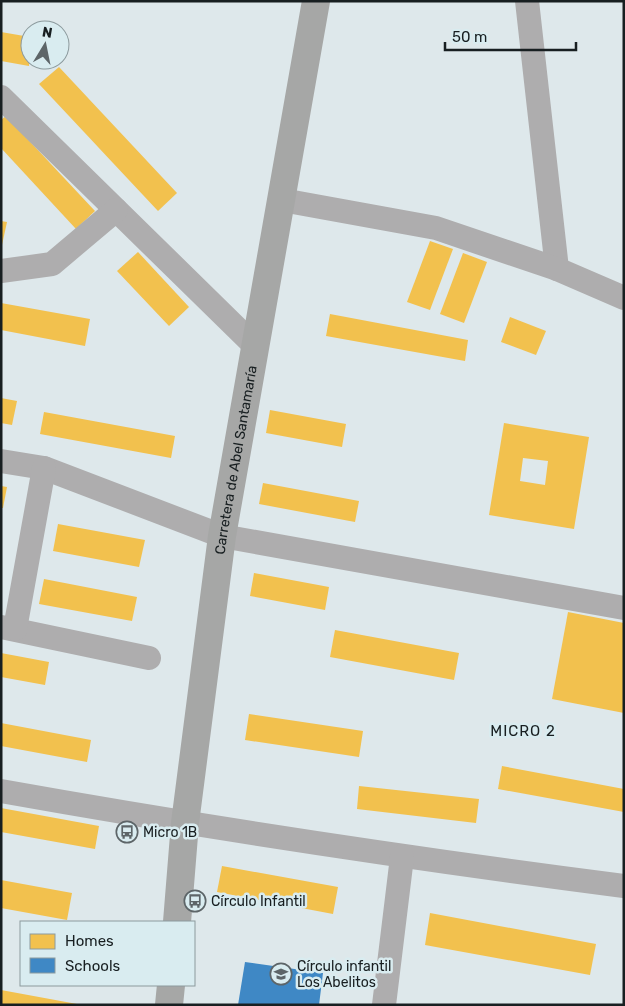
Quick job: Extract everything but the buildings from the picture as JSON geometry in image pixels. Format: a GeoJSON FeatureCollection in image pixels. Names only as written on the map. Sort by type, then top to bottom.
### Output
{"type":"FeatureCollection","features":[{"type":"Feature","properties":{"kind":"main road","name":"Carretera de Abel Santamaría"},"geometry":{"type":"LineString","coordinates":[[177,921],[186,823],[222,536],[316,1]]}},
{"type":"Feature","properties":{"kind":"main road"},"geometry":{"type":"LineString","coordinates":[[169,1005],[171,986]]}},
{"type":"Feature","properties":{"kind":"street"},"geometry":{"type":"LineString","coordinates":[[526,1],[557,270]]}},
{"type":"Feature","properties":{"kind":"street"},"geometry":{"type":"LineString","coordinates":[[1,96],[255,346]]}},
{"type":"Feature","properties":{"kind":"street"},"geometry":{"type":"LineString","coordinates":[[282,200],[436,228],[557,270],[624,298]]}},
{"type":"Feature","properties":{"kind":"street"},"geometry":{"type":"LineString","coordinates":[[1,271],[52,264],[116,210]]}},
{"type":"Feature","properties":{"kind":"street"},"geometry":{"type":"LineString","coordinates":[[1,461],[44,468],[222,536],[624,608]]}},
{"type":"Feature","properties":{"kind":"street"},"geometry":{"type":"LineString","coordinates":[[44,468],[8,628],[149,658]]}},
{"type":"Feature","properties":{"kind":"street"},"geometry":{"type":"LineString","coordinates":[[1,791],[186,823],[402,857],[624,886]]}},
{"type":"Feature","properties":{"kind":"street"},"geometry":{"type":"LineString","coordinates":[[384,1005],[402,857]]}},
{"type":"Feature","properties":{"kind":"place","name":"Micro 1B"},"geometry":{"type":"Point","coordinates":[127,832]}},
{"type":"Feature","properties":{"kind":"place","name":"Círculo Infantil"},"geometry":{"type":"Point","coordinates":[195,901]}},
{"type":"Feature","properties":{"kind":"place","name":"Círculo infantil Los Abelitos"},"geometry":{"type":"Point","coordinates":[281,974]}},
{"type":"Feature","properties":{"kind":"district","name":"MICRO 2"},"geometry":{"type":"Point","coordinates":[523,731]}}]}
